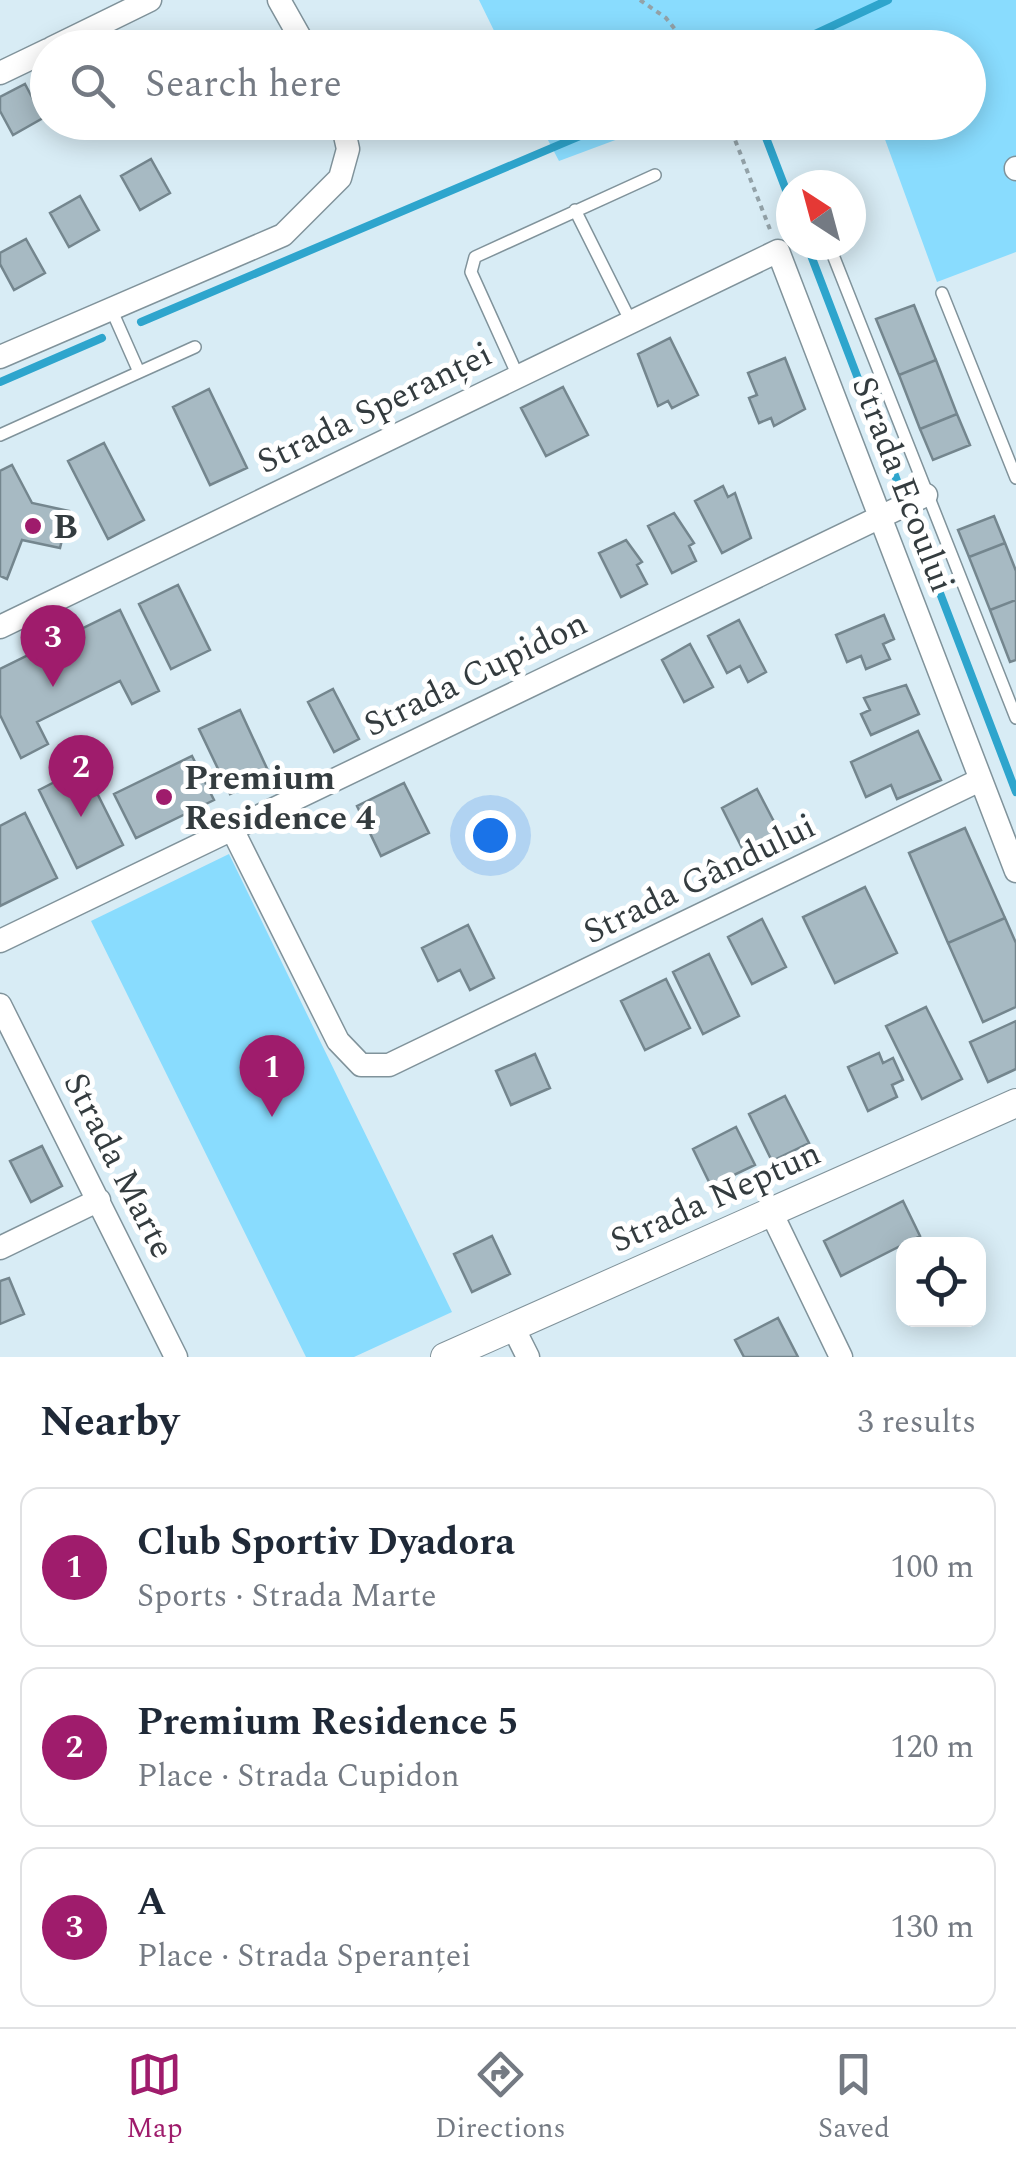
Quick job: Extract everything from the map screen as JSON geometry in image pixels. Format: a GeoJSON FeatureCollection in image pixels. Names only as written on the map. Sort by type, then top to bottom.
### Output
{"type":"FeatureCollection","features":[{"type":"Feature","properties":{"kind":"street"},"geometry":{"type":"LineString","coordinates":[[89,30],[150,0]]}},
{"type":"Feature","properties":{"kind":"street"},"geometry":{"type":"LineString","coordinates":[[280,0],[296,30]]}},
{"type":"Feature","properties":{"kind":"street"},"geometry":{"type":"LineString","coordinates":[[0,73],[30,59]]}},
{"type":"Feature","properties":{"kind":"street"},"geometry":{"type":"LineString","coordinates":[[0,358],[283,235],[340,178],[348,148],[346,140]]}},
{"type":"Feature","properties":{"kind":"street","name":"Strada Speranței"},"geometry":{"type":"LineString","coordinates":[[0,627],[776,252]]}},
{"type":"Feature","properties":{"kind":"street","name":"Strada Ecoului"},"geometry":{"type":"LineString","coordinates":[[782,260],[884,514],[1016,871]]}},
{"type":"Feature","properties":{"kind":"street","name":"Strada Cupidon"},"geometry":{"type":"LineString","coordinates":[[0,941],[920,498]]}},
{"type":"Feature","properties":{"kind":"street","name":"Strada Gândului"},"geometry":{"type":"LineString","coordinates":[[232,829],[338,1041],[362,1065],[390,1065],[980,780]]}},
{"type":"Feature","properties":{"kind":"street","name":"Strada Marte"},"geometry":{"type":"LineString","coordinates":[[0,1005],[176,1357]]}},
{"type":"Feature","properties":{"kind":"street","name":"Strada Neptun"},"geometry":{"type":"LineString","coordinates":[[445,1357],[1016,1103]]}},
{"type":"Feature","properties":{"kind":"street"},"geometry":{"type":"LineString","coordinates":[[0,1248],[99,1200]]}},
{"type":"Feature","properties":{"kind":"street"},"geometry":{"type":"LineString","coordinates":[[771,1212],[841,1357]]}},
{"type":"Feature","properties":{"kind":"street"},"geometry":{"type":"LineString","coordinates":[[513,1327],[528,1357]]}},
{"type":"Feature","properties":{"kind":"lane"},"geometry":{"type":"LineString","coordinates":[[518,376],[471,272],[475,257],[656,176]]}},
{"type":"Feature","properties":{"kind":"lane"},"geometry":{"type":"LineString","coordinates":[[575,210],[631,322]]}},
{"type":"Feature","properties":{"kind":"lane"},"geometry":{"type":"LineString","coordinates":[[835,260],[920,498],[1016,718]]}},
{"type":"Feature","properties":{"kind":"lane"},"geometry":{"type":"LineString","coordinates":[[942,293],[1016,476]]}},
{"type":"Feature","properties":{"kind":"lane"},"geometry":{"type":"LineString","coordinates":[[112,311],[140,372]]}},
{"type":"Feature","properties":{"kind":"lane"},"geometry":{"type":"LineString","coordinates":[[0,435],[195,347]]}},
{"type":"Feature","properties":{"kind":"path"},"geometry":{"type":"LineString","coordinates":[[640,0],[676,30]]}},
{"type":"Feature","properties":{"kind":"path"},"geometry":{"type":"LineString","coordinates":[[735,140],[776,246]]}},
{"type":"Feature","properties":{"kind":"shaded area"},"geometry":{"type":"Polygon","coordinates":[[[479,0],[1016,0],[1016,252],[937,282],[885,140],[986,140],[986,30],[494,30],[479,0]]]}},
{"type":"Feature","properties":{"kind":"shaded area"},"geometry":{"type":"Polygon","coordinates":[[[548,140],[615,140],[559,161],[548,140]]]}},
{"type":"Feature","properties":{"kind":"shaded area"},"geometry":{"type":"Polygon","coordinates":[[[229,854],[452,1312],[354,1357],[306,1357],[91,921],[229,854]]]}},
{"type":"Feature","properties":{"kind":"building"},"geometry":{"type":"Polygon","coordinates":[[[25,84],[30,93],[30,125],[13,135],[0,111],[0,97],[25,84]]]}},
{"type":"Feature","properties":{"kind":"building"},"geometry":{"type":"Polygon","coordinates":[[[151,159],[170,193],[140,210],[121,176],[151,159]]]}},
{"type":"Feature","properties":{"kind":"building"},"geometry":{"type":"Polygon","coordinates":[[[80,196],[99,230],[69,247],[50,213],[80,196]]]}},
{"type":"Feature","properties":{"kind":"building"},"geometry":{"type":"Polygon","coordinates":[[[26,239],[45,273],[14,290],[0,264],[0,253],[26,239]]]}},
{"type":"Feature","properties":{"kind":"building"},"geometry":{"type":"Polygon","coordinates":[[[914,305],[936,360],[899,375],[876,319],[914,305]]]}},
{"type":"Feature","properties":{"kind":"building"},"geometry":{"type":"Polygon","coordinates":[[[670,338],[698,395],[672,408],[668,401],[658,406],[638,354],[670,338]]]}},
{"type":"Feature","properties":{"kind":"building"},"geometry":{"type":"Polygon","coordinates":[[[785,358],[805,409],[774,426],[771,418],[759,423],[749,398],[757,395],[748,373],[785,358]]]}},
{"type":"Feature","properties":{"kind":"building"},"geometry":{"type":"Polygon","coordinates":[[[936,360],[957,414],[920,429],[899,375],[936,360]]]}},
{"type":"Feature","properties":{"kind":"building"},"geometry":{"type":"Polygon","coordinates":[[[563,387],[588,435],[546,456],[521,408],[563,387]]]}},
{"type":"Feature","properties":{"kind":"building"},"geometry":{"type":"Polygon","coordinates":[[[209,389],[247,468],[210,485],[173,407],[209,389]]]}},
{"type":"Feature","properties":{"kind":"building"},"geometry":{"type":"Polygon","coordinates":[[[957,414],[970,445],[933,460],[920,429],[957,414]]]}},
{"type":"Feature","properties":{"kind":"building"},"geometry":{"type":"Polygon","coordinates":[[[104,443],[144,520],[108,539],[68,461],[104,443]]]}},
{"type":"Feature","properties":{"kind":"building","name":"B"},"geometry":{"type":"Polygon","coordinates":[[[12,465],[32,503],[69,511],[60,548],[22,540],[7,579],[0,576],[0,471],[12,465]]]}},
{"type":"Feature","properties":{"kind":"building"},"geometry":{"type":"Polygon","coordinates":[[[723,486],[728,497],[735,493],[751,538],[722,553],[695,501],[723,486]]]}},
{"type":"Feature","properties":{"kind":"building"},"geometry":{"type":"Polygon","coordinates":[[[674,513],[694,543],[689,546],[696,561],[672,573],[648,526],[674,513]]]}},
{"type":"Feature","properties":{"kind":"building"},"geometry":{"type":"Polygon","coordinates":[[[994,516],[1005,543],[969,557],[958,530],[994,516]]]}},
{"type":"Feature","properties":{"kind":"building"},"geometry":{"type":"Polygon","coordinates":[[[626,540],[642,562],[637,565],[647,584],[621,597],[599,553],[626,540]]]}},
{"type":"Feature","properties":{"kind":"building"},"geometry":{"type":"Polygon","coordinates":[[[1005,543],[1016,571],[1016,600],[990,610],[969,557],[1005,543]]]}},
{"type":"Feature","properties":{"kind":"building"},"geometry":{"type":"Polygon","coordinates":[[[178,585],[210,650],[171,669],[139,604],[178,585]]]}},
{"type":"Feature","properties":{"kind":"building"},"geometry":{"type":"Polygon","coordinates":[[[1016,600],[1016,660],[1010,662],[990,610],[1016,600]]]}},
{"type":"Feature","properties":{"kind":"building"},"geometry":{"type":"Polygon","coordinates":[[[120,610],[159,691],[132,704],[120,681],[37,722],[48,744],[21,758],[0,715],[0,669],[120,610]]]}},
{"type":"Feature","properties":{"kind":"building"},"geometry":{"type":"Polygon","coordinates":[[[884,615],[894,639],[883,644],[890,659],[866,669],[861,656],[847,662],[836,635],[884,615]]]}},
{"type":"Feature","properties":{"kind":"building"},"geometry":{"type":"Polygon","coordinates":[[[739,620],[766,672],[748,682],[740,666],[727,673],[708,636],[739,620]]]}},
{"type":"Feature","properties":{"kind":"building"},"geometry":{"type":"Polygon","coordinates":[[[690,644],[713,687],[684,702],[662,660],[690,644]]]}},
{"type":"Feature","properties":{"kind":"building"},"geometry":{"type":"Polygon","coordinates":[[[906,685],[919,714],[871,735],[861,714],[870,710],[864,698],[906,685]]]}},
{"type":"Feature","properties":{"kind":"building"},"geometry":{"type":"Polygon","coordinates":[[[333,689],[359,739],[334,752],[308,702],[333,689]]]}},
{"type":"Feature","properties":{"kind":"building"},"geometry":{"type":"Polygon","coordinates":[[[240,710],[270,775],[230,794],[199,729],[240,710]]]}},
{"type":"Feature","properties":{"kind":"building"},"geometry":{"type":"Polygon","coordinates":[[[918,731],[941,780],[897,799],[891,785],[866,797],[851,762],[918,731]]]}},
{"type":"Feature","properties":{"kind":"building","name":"Premium Residence 4"},"geometry":{"type":"Polygon","coordinates":[[[192,756],[214,800],[136,838],[114,794],[192,756]]]}},
{"type":"Feature","properties":{"kind":"building"},"geometry":{"type":"Polygon","coordinates":[[[84,767],[123,845],[77,868],[39,790],[84,767]]]}},
{"type":"Feature","properties":{"kind":"building"},"geometry":{"type":"Polygon","coordinates":[[[404,783],[429,833],[381,856],[357,806],[404,783]]]}},
{"type":"Feature","properties":{"kind":"building"},"geometry":{"type":"Polygon","coordinates":[[[757,789],[782,837],[746,856],[722,808],[757,789]]]}},
{"type":"Feature","properties":{"kind":"building"},"geometry":{"type":"Polygon","coordinates":[[[25,813],[57,878],[0,906],[0,826],[25,813]]]}},
{"type":"Feature","properties":{"kind":"building"},"geometry":{"type":"Polygon","coordinates":[[[965,828],[1005,918],[948,943],[909,853],[965,828]]]}},
{"type":"Feature","properties":{"kind":"building"},"geometry":{"type":"Polygon","coordinates":[[[865,887],[897,953],[835,983],[803,917],[865,887]]]}},
{"type":"Feature","properties":{"kind":"building"},"geometry":{"type":"Polygon","coordinates":[[[1005,918],[1016,943],[1016,1007],[983,1022],[948,943],[1005,918]]]}},
{"type":"Feature","properties":{"kind":"building"},"geometry":{"type":"Polygon","coordinates":[[[762,919],[786,967],[752,984],[728,937],[762,919]]]}},
{"type":"Feature","properties":{"kind":"building"},"geometry":{"type":"Polygon","coordinates":[[[468,925],[494,978],[470,990],[460,970],[438,981],[422,948],[468,925]]]}},
{"type":"Feature","properties":{"kind":"building"},"geometry":{"type":"Polygon","coordinates":[[[709,954],[739,1016],[703,1034],[673,972],[709,954]]]}},
{"type":"Feature","properties":{"kind":"building"},"geometry":{"type":"Polygon","coordinates":[[[666,979],[690,1028],[645,1050],[621,1001],[666,979]]]}},
{"type":"Feature","properties":{"kind":"building"},"geometry":{"type":"Polygon","coordinates":[[[926,1007],[962,1079],[922,1099],[886,1026],[926,1007]]]}},
{"type":"Feature","properties":{"kind":"building"},"geometry":{"type":"Polygon","coordinates":[[[1016,1021],[1016,1069],[988,1082],[970,1042],[1016,1021]]]}},
{"type":"Feature","properties":{"kind":"building"},"geometry":{"type":"Polygon","coordinates":[[[879,1053],[883,1063],[893,1058],[903,1080],[892,1085],[897,1097],[868,1111],[848,1067],[879,1053]]]}},
{"type":"Feature","properties":{"kind":"building"},"geometry":{"type":"Polygon","coordinates":[[[535,1054],[550,1088],[511,1105],[496,1071],[535,1054]]]}},
{"type":"Feature","properties":{"kind":"building"},"geometry":{"type":"Polygon","coordinates":[[[785,1096],[809,1143],[772,1161],[749,1114],[785,1096]]]}},
{"type":"Feature","properties":{"kind":"building"},"geometry":{"type":"Polygon","coordinates":[[[736,1127],[755,1165],[711,1186],[693,1149],[736,1127]]]}},
{"type":"Feature","properties":{"kind":"building"},"geometry":{"type":"Polygon","coordinates":[[[42,1146],[62,1186],[31,1202],[10,1161],[42,1146]]]}},
{"type":"Feature","properties":{"kind":"building"},"geometry":{"type":"Polygon","coordinates":[[[903,1201],[920,1236],[896,1237],[896,1248],[841,1276],[824,1241],[903,1201]]]}},
{"type":"Feature","properties":{"kind":"building"},"geometry":{"type":"Polygon","coordinates":[[[492,1236],[510,1274],[472,1292],[454,1254],[492,1236]]]}},
{"type":"Feature","properties":{"kind":"building"},"geometry":{"type":"Polygon","coordinates":[[[9,1278],[24,1314],[0,1324],[0,1281],[9,1278]]]}},
{"type":"Feature","properties":{"kind":"building"},"geometry":{"type":"Polygon","coordinates":[[[778,1318],[798,1357],[744,1357],[735,1340],[778,1318]]]}},
{"type":"Feature","properties":{"kind":"waterway"},"geometry":{"type":"LineString","coordinates":[[824,30],[888,0]]}},
{"type":"Feature","properties":{"kind":"waterway"},"geometry":{"type":"LineString","coordinates":[[141,322],[571,140]]}},
{"type":"Feature","properties":{"kind":"waterway"},"geometry":{"type":"LineString","coordinates":[[767,140],[778,170]]}},
{"type":"Feature","properties":{"kind":"waterway"},"geometry":{"type":"LineString","coordinates":[[813,260],[1016,792]]}},
{"type":"Feature","properties":{"kind":"waterway"},"geometry":{"type":"LineString","coordinates":[[0,382],[102,338]]}},
{"type":"Feature","properties":{"kind":"place","name":"B"},"geometry":{"type":"Point","coordinates":[33,526]}},
{"type":"Feature","properties":{"kind":"place","name":"A"},"geometry":{"type":"Point","coordinates":[53,687]}},
{"type":"Feature","properties":{"kind":"place","name":"Premium Residence 4"},"geometry":{"type":"Point","coordinates":[164,797]}},
{"type":"Feature","properties":{"kind":"place","name":"Premium Residence 5"},"geometry":{"type":"Point","coordinates":[81,817]}},
{"type":"Feature","properties":{"kind":"place","name":"Club Sportiv Dyadora"},"geometry":{"type":"Point","coordinates":[272,1117]}}]}
